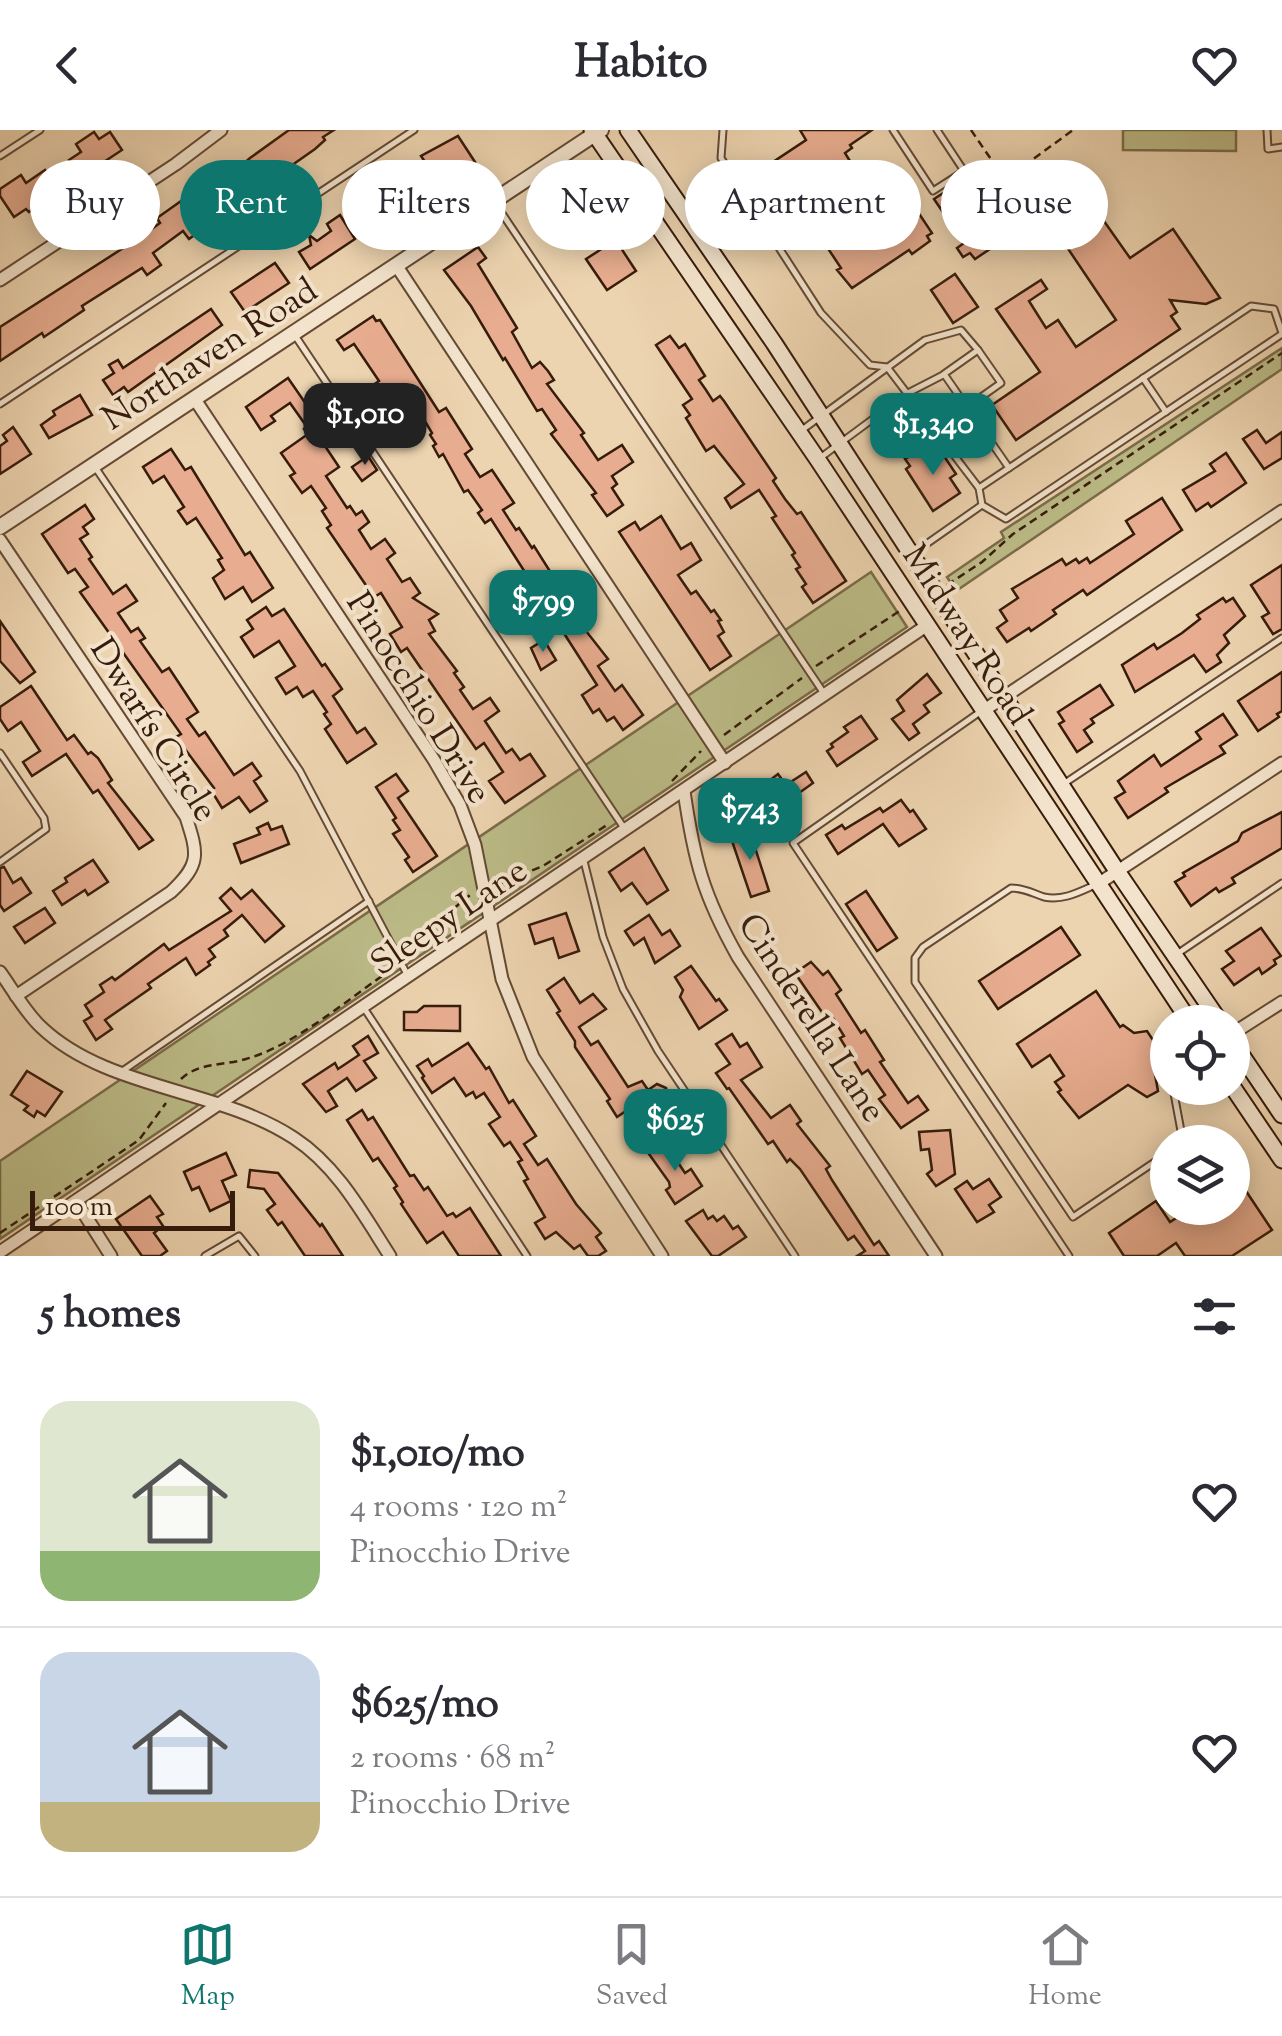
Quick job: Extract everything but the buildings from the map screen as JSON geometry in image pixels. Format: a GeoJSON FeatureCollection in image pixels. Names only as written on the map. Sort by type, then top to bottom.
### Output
{"type":"FeatureCollection","features":[{"type":"Feature","properties":{"kind":"main road","name":"Midway Road"},"geometry":{"type":"LineString","coordinates":[[628,130],[841,444],[1208,1005]]}},
{"type":"Feature","properties":{"kind":"main road","name":"Midway Road"},"geometry":{"type":"LineString","coordinates":[[596,131],[1179,1005]]}},
{"type":"Feature","properties":{"kind":"main road"},"geometry":{"type":"LineString","coordinates":[[1250,1065],[1282,1114]]}},
{"type":"Feature","properties":{"kind":"main road"},"geometry":{"type":"LineString","coordinates":[[1245,1105],[1282,1160]]}},
{"type":"Feature","properties":{"kind":"street"},"geometry":{"type":"LineString","coordinates":[[0,280],[221,130]]}},
{"type":"Feature","properties":{"kind":"street","name":"Northaven Road"},"geometry":{"type":"LineString","coordinates":[[506,192],[596,131]]}},
{"type":"Feature","properties":{"kind":"street","name":"Northaven Road"},"geometry":{"type":"LineString","coordinates":[[0,526],[419,250]]}},
{"type":"Feature","properties":{"kind":"street"},"geometry":{"type":"LineString","coordinates":[[396,265],[725,763]]}},
{"type":"Feature","properties":{"kind":"street","name":"Pinocchio Drive"},"geometry":{"type":"LineString","coordinates":[[194,398],[460,805],[475,845],[488,922],[512,1011],[533,1057],[662,1256]]}},
{"type":"Feature","properties":{"kind":"street"},"geometry":{"type":"LineString","coordinates":[[983,710],[1282,511]]}},
{"type":"Feature","properties":{"kind":"street","name":"Dwarfs Circle"},"geometry":{"type":"LineString","coordinates":[[0,540],[186,817],[197,850],[190,875],[171,892],[16,996]]}},
{"type":"Feature","properties":{"kind":"street","name":"Sleepy Lane"},"geometry":{"type":"LineString","coordinates":[[2,1251],[926,626]]}},
{"type":"Feature","properties":{"kind":"street"},"geometry":{"type":"LineString","coordinates":[[1098,884],[1282,763]]}},
{"type":"Feature","properties":{"kind":"street","name":"Cinderella Lane"},"geometry":{"type":"LineString","coordinates":[[684,791],[692,850],[719,924],[936,1256]]}},
{"type":"Feature","properties":{"kind":"street"},"geometry":{"type":"LineString","coordinates":[[0,972],[41,1027],[75,1052],[121,1072],[221,1104],[295,1138],[347,1191],[390,1256]]}},
{"type":"Feature","properties":{"kind":"street"},"geometry":{"type":"LineString","coordinates":[[1250,1024],[1282,1002]]}},
{"type":"Feature","properties":{"kind":"street"},"geometry":{"type":"LineString","coordinates":[[76,1202],[112,1256]]}},
{"type":"Feature","properties":{"kind":"lane"},"geometry":{"type":"LineString","coordinates":[[0,156],[40,130]]}},
{"type":"Feature","properties":{"kind":"lane"},"geometry":{"type":"LineString","coordinates":[[0,404],[414,130]]}},
{"type":"Feature","properties":{"kind":"lane"},"geometry":{"type":"LineString","coordinates":[[723,130],[721,158],[821,313],[870,365],[887,367],[978,488],[982,505],[1006,519],[1282,334],[1274,308],[1251,306],[978,488]]}},
{"type":"Feature","properties":{"kind":"lane"},"geometry":{"type":"LineString","coordinates":[[893,130],[933,190],[964,171],[937,130]]}},
{"type":"Feature","properties":{"kind":"lane"},"geometry":{"type":"LineString","coordinates":[[1267,130],[1268,149],[1282,147]]}},
{"type":"Feature","properties":{"kind":"lane"},"geometry":{"type":"LineString","coordinates":[[506,220],[825,694]]}},
{"type":"Feature","properties":{"kind":"lane"},"geometry":{"type":"LineString","coordinates":[[799,432],[925,340],[961,330],[1001,383],[967,407]]}},
{"type":"Feature","properties":{"kind":"lane"},"geometry":{"type":"LineString","coordinates":[[294,333],[625,830]]}},
{"type":"Feature","properties":{"kind":"lane"},"geometry":{"type":"LineString","coordinates":[[818,460],[908,393],[978,350]]}},
{"type":"Feature","properties":{"kind":"lane"},"geometry":{"type":"LineString","coordinates":[[944,374],[1010,468]]}},
{"type":"Feature","properties":{"kind":"lane"},"geometry":{"type":"LineString","coordinates":[[1143,378],[1166,412]]}},
{"type":"Feature","properties":{"kind":"lane"},"geometry":{"type":"LineString","coordinates":[[93,465],[300,771],[408,976]]}},
{"type":"Feature","properties":{"kind":"lane"},"geometry":{"type":"LineString","coordinates":[[913,554],[982,505]]}},
{"type":"Feature","properties":{"kind":"lane"},"geometry":{"type":"LineString","coordinates":[[1063,785],[1282,638]]}},
{"type":"Feature","properties":{"kind":"lane"},"geometry":{"type":"LineString","coordinates":[[983,710],[793,843],[1069,1256]]}},
{"type":"Feature","properties":{"kind":"lane"},"geometry":{"type":"LineString","coordinates":[[0,753],[44,818],[46,829],[0,862]]}},
{"type":"Feature","properties":{"kind":"lane"},"geometry":{"type":"LineString","coordinates":[[583,859],[602,937],[623,989],[658,1050],[795,1256]]}},
{"type":"Feature","properties":{"kind":"lane"},"geometry":{"type":"LineString","coordinates":[[1175,956],[1282,883]]}},
{"type":"Feature","properties":{"kind":"lane"},"geometry":{"type":"LineString","coordinates":[[1098,884],[1066,898],[1011,888],[924,947],[915,958],[915,982],[1073,1217],[1150,1165]]}},
{"type":"Feature","properties":{"kind":"lane"},"geometry":{"type":"LineString","coordinates":[[121,1072],[368,901]]}},
{"type":"Feature","properties":{"kind":"lane"},"geometry":{"type":"LineString","coordinates":[[362,1006],[527,1256]]}},
{"type":"Feature","properties":{"kind":"lane"},"geometry":{"type":"LineString","coordinates":[[0,1233],[2,1251]]}},
{"type":"Feature","properties":{"kind":"lane"},"geometry":{"type":"LineString","coordinates":[[205,1256],[238,1236],[255,1256]]}},
{"type":"Feature","properties":{"kind":"path"},"geometry":{"type":"LineString","coordinates":[[971,130],[997,168],[1010,176],[1073,130]]}},
{"type":"Feature","properties":{"kind":"path"},"geometry":{"type":"LineString","coordinates":[[946,586],[1014,534],[1282,354]]}},
{"type":"Feature","properties":{"kind":"path"},"geometry":{"type":"LineString","coordinates":[[671,782],[712,743],[900,610]]}},
{"type":"Feature","properties":{"kind":"path"},"geometry":{"type":"LineString","coordinates":[[0,1233],[138,1140],[192,1069],[249,1059],[280,1045],[440,933],[461,900],[544,866],[618,818]]}},
{"type":"Feature","properties":{"kind":"green space"},"geometry":{"type":"Polygon","coordinates":[[[1123,130],[1236,130],[1236,151],[1123,150],[1123,130]]]}},
{"type":"Feature","properties":{"kind":"green space"},"geometry":{"type":"Polygon","coordinates":[[[1282,348],[1282,369],[956,591],[947,577],[1004,538],[1001,532],[1282,348]]]}},
{"type":"Feature","properties":{"kind":"green space"},"geometry":{"type":"Polygon","coordinates":[[[871,572],[907,627],[0,1239],[0,1161],[871,572]]]}}]}
